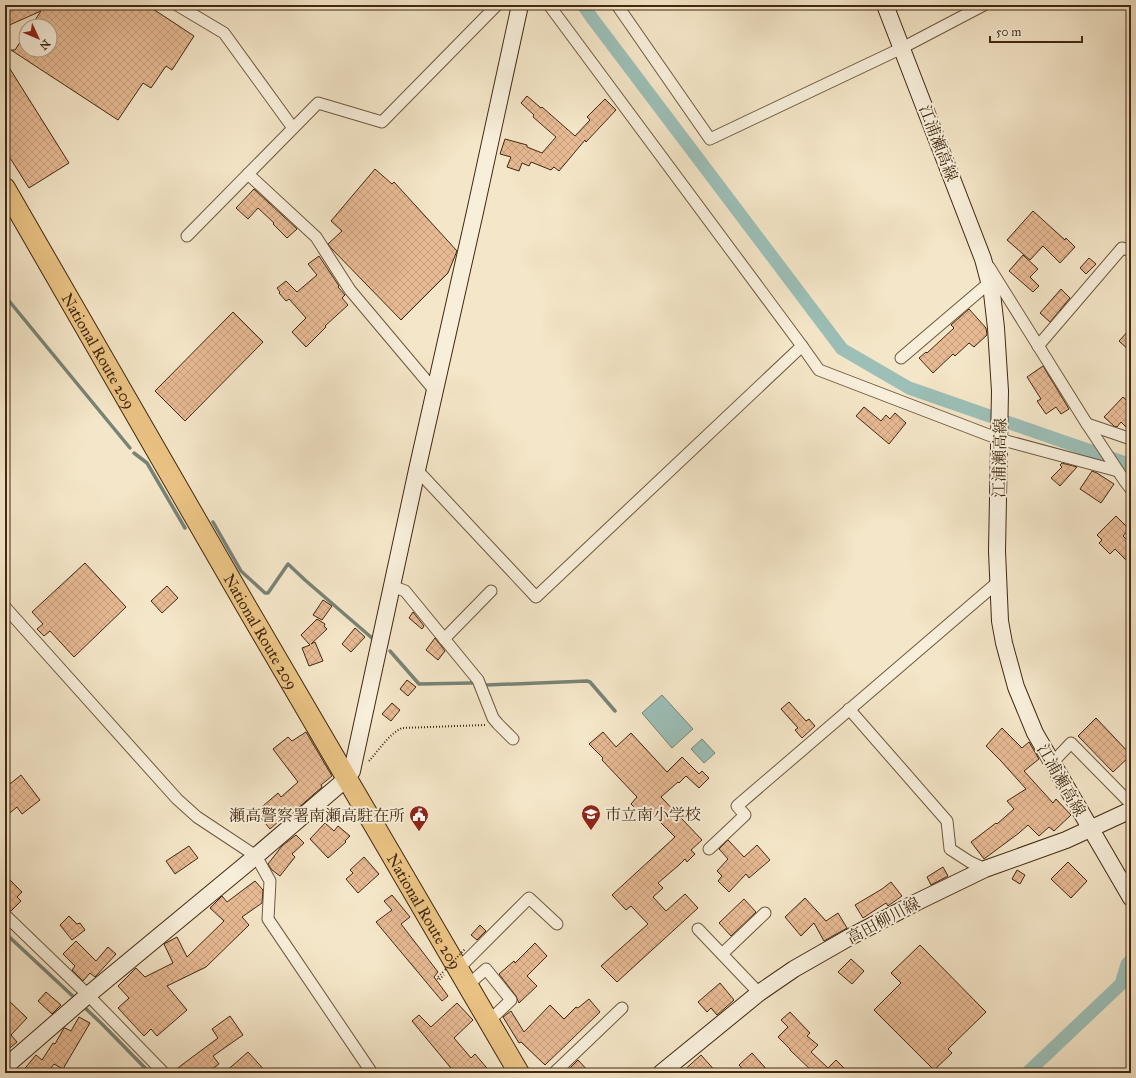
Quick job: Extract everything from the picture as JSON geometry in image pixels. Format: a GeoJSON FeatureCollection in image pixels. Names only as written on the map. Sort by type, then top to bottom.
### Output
{"type":"FeatureCollection","features":[{"type":"Feature","properties":{"kind":"highway","name":"National Route 209"},"geometry":{"type":"LineString","coordinates":[[5,188],[346,779],[457,975],[489,1021],[519,1073]]}},
{"type":"Feature","properties":{"kind":"main road"},"geometry":{"type":"LineString","coordinates":[[5,1067],[81,1001],[256,856],[346,779],[352,770],[520,5]]}},
{"type":"Feature","properties":{"kind":"main road","name":"江浦瀬高線"},"geometry":{"type":"LineString","coordinates":[[885,5],[984,259],[992,293],[1000,391],[997,551],[998,582],[1000,621],[1009,665],[1016,687],[1035,733],[1131,898]]}},
{"type":"Feature","properties":{"kind":"main road","name":"高田柳川線"},"geometry":{"type":"LineString","coordinates":[[660,1073],[759,993],[794,970],[850,937],[985,869],[1066,840],[1131,810]]}},
{"type":"Feature","properties":{"kind":"street"},"geometry":{"type":"LineString","coordinates":[[177,5],[224,33],[293,128]]}},
{"type":"Feature","properties":{"kind":"street"},"geometry":{"type":"LineString","coordinates":[[186,236],[318,103],[382,122],[497,5]]}},
{"type":"Feature","properties":{"kind":"street"},"geometry":{"type":"LineString","coordinates":[[549,5],[819,370],[999,435],[1121,475]]}},
{"type":"Feature","properties":{"kind":"street"},"geometry":{"type":"LineString","coordinates":[[617,5],[710,139],[902,48],[984,5]]}},
{"type":"Feature","properties":{"kind":"street"},"geometry":{"type":"LineString","coordinates":[[248,174],[316,237],[350,290],[435,391]]}},
{"type":"Feature","properties":{"kind":"street"},"geometry":{"type":"LineString","coordinates":[[1038,346],[1122,248],[1131,251]]}},
{"type":"Feature","properties":{"kind":"street"},"geometry":{"type":"LineString","coordinates":[[984,259],[1087,424],[1131,489]]}},
{"type":"Feature","properties":{"kind":"street"},"geometry":{"type":"LineString","coordinates":[[901,358],[989,283]]}},
{"type":"Feature","properties":{"kind":"street"},"geometry":{"type":"LineString","coordinates":[[417,470],[536,597],[802,346]]}},
{"type":"Feature","properties":{"kind":"street"},"geometry":{"type":"LineString","coordinates":[[1087,424],[1131,439]]}},
{"type":"Feature","properties":{"kind":"street"},"geometry":{"type":"LineString","coordinates":[[709,849],[745,815],[737,806],[998,582]]}},
{"type":"Feature","properties":{"kind":"street"},"geometry":{"type":"LineString","coordinates":[[392,586],[405,591],[478,680],[493,718],[513,739]]}},
{"type":"Feature","properties":{"kind":"street"},"geometry":{"type":"LineString","coordinates":[[444,638],[491,591]]}},
{"type":"Feature","properties":{"kind":"street"},"geometry":{"type":"LineString","coordinates":[[5,607],[177,799],[197,817],[256,856],[270,881],[268,919],[372,1073]]}},
{"type":"Feature","properties":{"kind":"street"},"geometry":{"type":"LineString","coordinates":[[849,709],[947,821],[950,849],[970,862],[985,869]]}},
{"type":"Feature","properties":{"kind":"street"},"geometry":{"type":"LineString","coordinates":[[1052,763],[1071,743],[1131,804]]}},
{"type":"Feature","properties":{"kind":"street"},"geometry":{"type":"LineString","coordinates":[[457,975],[529,898],[557,924]]}},
{"type":"Feature","properties":{"kind":"street"},"geometry":{"type":"LineString","coordinates":[[722,954],[765,913]]}},
{"type":"Feature","properties":{"kind":"street"},"geometry":{"type":"LineString","coordinates":[[5,915],[81,1001],[164,1073]]}},
{"type":"Feature","properties":{"kind":"street"},"geometry":{"type":"LineString","coordinates":[[698,929],[759,993]]}},
{"type":"Feature","properties":{"kind":"street"},"geometry":{"type":"LineString","coordinates":[[457,975],[486,969],[511,1000],[489,1021]]}},
{"type":"Feature","properties":{"kind":"street"},"geometry":{"type":"LineString","coordinates":[[554,1073],[622,1008]]}},
{"type":"Feature","properties":{"kind":"path"},"geometry":{"type":"LineString","coordinates":[[367,764],[391,736],[402,728],[498,724]]}},
{"type":"Feature","properties":{"kind":"path"},"geometry":{"type":"LineString","coordinates":[[457,975],[465,949]]}},
{"type":"Feature","properties":{"kind":"water"},"geometry":{"type":"Polygon","coordinates":[[[662,695],[693,729],[672,748],[642,713],[662,695]]]}},
{"type":"Feature","properties":{"kind":"water"},"geometry":{"type":"Polygon","coordinates":[[[702,739],[715,753],[704,763],[691,749],[702,739]]]}},
{"type":"Feature","properties":{"kind":"building"},"geometry":{"type":"Polygon","coordinates":[[[5,5],[147,5],[194,36],[172,70],[166,66],[151,88],[143,83],[118,120],[23,58],[58,58],[58,18],[36,18],[41,11],[25,18],[18,18],[18,21],[5,27],[5,5]]]}},
{"type":"Feature","properties":{"kind":"building"},"geometry":{"type":"Polygon","coordinates":[[[18,45],[18,55],[11,50],[15,50],[18,45]]]}},
{"type":"Feature","properties":{"kind":"building"},"geometry":{"type":"Polygon","coordinates":[[[5,61],[69,163],[29,188],[5,150],[5,61]]]}},
{"type":"Feature","properties":{"kind":"building"},"geometry":{"type":"Polygon","coordinates":[[[527,96],[575,136],[590,120],[587,117],[605,99],[616,110],[586,142],[585,140],[559,171],[554,167],[551,170],[531,162],[529,166],[522,163],[519,171],[507,167],[511,157],[500,154],[505,139],[527,145],[527,147],[542,153],[556,137],[533,117],[534,115],[521,103],[527,96]]]}},
{"type":"Feature","properties":{"kind":"building"},"geometry":{"type":"Polygon","coordinates":[[[375,169],[392,184],[394,182],[457,251],[448,273],[401,320],[328,244],[342,231],[331,221],[375,169]]]}},
{"type":"Feature","properties":{"kind":"building"},"geometry":{"type":"Polygon","coordinates":[[[254,189],[297,229],[287,238],[258,208],[248,219],[236,208],[254,189]]]}},
{"type":"Feature","properties":{"kind":"building"},"geometry":{"type":"Polygon","coordinates":[[[1033,211],[1075,247],[1060,263],[1043,246],[1030,260],[1007,240],[1033,211]]]}},
{"type":"Feature","properties":{"kind":"building"},"geometry":{"type":"Polygon","coordinates":[[[1023,255],[1038,269],[1030,277],[1039,286],[1033,292],[1009,271],[1023,255]]]}},
{"type":"Feature","properties":{"kind":"building"},"geometry":{"type":"Polygon","coordinates":[[[319,256],[339,286],[338,287],[345,295],[342,298],[348,305],[325,326],[326,327],[306,347],[292,332],[306,318],[289,299],[286,301],[279,293],[280,292],[277,288],[286,281],[297,292],[317,275],[308,264],[319,256]]]}},
{"type":"Feature","properties":{"kind":"building"},"geometry":{"type":"Polygon","coordinates":[[[1089,258],[1096,264],[1086,274],[1080,268],[1089,258]]]}},
{"type":"Feature","properties":{"kind":"building"},"geometry":{"type":"Polygon","coordinates":[[[1061,289],[1070,298],[1050,322],[1040,313],[1061,289]]]}},
{"type":"Feature","properties":{"kind":"building"},"geometry":{"type":"Polygon","coordinates":[[[969,309],[986,328],[987,335],[974,347],[969,343],[955,356],[953,354],[933,373],[919,358],[926,352],[927,353],[954,328],[951,325],[969,309]]]}},
{"type":"Feature","properties":{"kind":"building"},"geometry":{"type":"Polygon","coordinates":[[[233,312],[263,342],[185,421],[155,391],[233,312]]]}},
{"type":"Feature","properties":{"kind":"building"},"geometry":{"type":"Polygon","coordinates":[[[1131,328],[1131,352],[1119,341],[1131,328]]]}},
{"type":"Feature","properties":{"kind":"building"},"geometry":{"type":"Polygon","coordinates":[[[1043,366],[1069,409],[1061,414],[1056,407],[1046,414],[1037,401],[1041,399],[1027,377],[1043,366]]]}},
{"type":"Feature","properties":{"kind":"building"},"geometry":{"type":"Polygon","coordinates":[[[1123,397],[1131,404],[1131,432],[1121,422],[1117,427],[1104,417],[1123,397]]]}},
{"type":"Feature","properties":{"kind":"building"},"geometry":{"type":"Polygon","coordinates":[[[864,407],[881,421],[886,415],[890,419],[895,413],[906,423],[889,444],[856,416],[864,407]]]}},
{"type":"Feature","properties":{"kind":"building"},"geometry":{"type":"Polygon","coordinates":[[[1062,463],[1077,467],[1060,486],[1051,478],[1062,467],[1060,465],[1062,463]]]}},
{"type":"Feature","properties":{"kind":"building"},"geometry":{"type":"Polygon","coordinates":[[[1092,471],[1114,484],[1101,503],[1080,489],[1092,471]]]}},
{"type":"Feature","properties":{"kind":"building"},"geometry":{"type":"Polygon","coordinates":[[[1116,516],[1129,529],[1123,536],[1131,544],[1131,565],[1115,549],[1110,554],[1099,543],[1102,540],[1097,535],[1116,516]]]}},
{"type":"Feature","properties":{"kind":"building"},"geometry":{"type":"Polygon","coordinates":[[[85,563],[126,607],[74,657],[50,631],[44,636],[37,629],[43,624],[32,612],[85,563]]]}},
{"type":"Feature","properties":{"kind":"building"},"geometry":{"type":"Polygon","coordinates":[[[167,586],[178,598],[162,613],[151,601],[167,586]]]}},
{"type":"Feature","properties":{"kind":"building"},"geometry":{"type":"Polygon","coordinates":[[[323,600],[332,606],[322,620],[313,615],[323,600]]]}},
{"type":"Feature","properties":{"kind":"building"},"geometry":{"type":"Polygon","coordinates":[[[413,612],[424,626],[422,629],[409,618],[413,612]]]}},
{"type":"Feature","properties":{"kind":"building"},"geometry":{"type":"Polygon","coordinates":[[[317,619],[325,624],[324,626],[327,629],[311,644],[315,642],[323,661],[309,666],[302,648],[310,645],[301,635],[317,619]]]}},
{"type":"Feature","properties":{"kind":"building"},"geometry":{"type":"Polygon","coordinates":[[[355,628],[365,637],[351,652],[342,644],[355,628]]]}},
{"type":"Feature","properties":{"kind":"building"},"geometry":{"type":"Polygon","coordinates":[[[435,638],[445,651],[438,660],[426,650],[435,638]]]}},
{"type":"Feature","properties":{"kind":"building"},"geometry":{"type":"Polygon","coordinates":[[[407,680],[416,687],[408,696],[400,689],[407,680]]]}},
{"type":"Feature","properties":{"kind":"building"},"geometry":{"type":"Polygon","coordinates":[[[789,702],[806,721],[809,719],[815,726],[802,738],[795,730],[798,728],[781,709],[789,702]]]}},
{"type":"Feature","properties":{"kind":"building"},"geometry":{"type":"Polygon","coordinates":[[[392,703],[400,710],[391,721],[382,714],[392,703]]]}},
{"type":"Feature","properties":{"kind":"building"},"geometry":{"type":"Polygon","coordinates":[[[1096,718],[1131,755],[1113,772],[1078,736],[1096,718]]]}},
{"type":"Feature","properties":{"kind":"building"},"geometry":{"type":"Polygon","coordinates":[[[1002,728],[1022,748],[1029,742],[1039,759],[1024,771],[1053,803],[1056,799],[1071,815],[1054,831],[1049,827],[1039,836],[1028,825],[984,859],[971,842],[996,823],[997,824],[1014,809],[1007,801],[1026,789],[986,746],[1002,728]]]}},
{"type":"Feature","properties":{"kind":"building"},"geometry":{"type":"Polygon","coordinates":[[[306,732],[332,776],[297,809],[295,807],[270,829],[256,812],[278,793],[281,797],[298,782],[273,749],[288,737],[292,741],[306,732]]]}},
{"type":"Feature","properties":{"kind":"building"},"geometry":{"type":"Polygon","coordinates":[[[603,732],[616,747],[631,733],[667,772],[682,757],[699,774],[702,771],[709,778],[699,788],[686,776],[661,797],[702,840],[691,850],[695,854],[687,862],[685,859],[658,883],[663,888],[653,897],[666,911],[685,894],[698,908],[617,982],[601,966],[648,924],[631,906],[626,910],[612,895],[675,837],[648,810],[645,809],[640,813],[631,804],[637,797],[589,744],[603,732]]]}},
{"type":"Feature","properties":{"kind":"building"},"geometry":{"type":"Polygon","coordinates":[[[21,775],[40,800],[22,814],[17,807],[5,817],[5,788],[21,775]]]}},
{"type":"Feature","properties":{"kind":"building"},"geometry":{"type":"Polygon","coordinates":[[[325,823],[334,831],[338,826],[350,836],[345,841],[346,842],[328,858],[310,839],[325,823]]]}},
{"type":"Feature","properties":{"kind":"building"},"geometry":{"type":"Polygon","coordinates":[[[296,835],[304,843],[292,854],[295,857],[280,876],[272,870],[268,864],[282,846],[296,835]]]}},
{"type":"Feature","properties":{"kind":"building"},"geometry":{"type":"Polygon","coordinates":[[[728,840],[744,857],[757,845],[770,860],[749,878],[746,874],[729,892],[718,881],[722,876],[717,871],[728,859],[719,849],[728,840]]]}},
{"type":"Feature","properties":{"kind":"building"},"geometry":{"type":"Polygon","coordinates":[[[189,846],[198,858],[175,874],[166,861],[189,846]]]}},
{"type":"Feature","properties":{"kind":"building"},"geometry":{"type":"Polygon","coordinates":[[[364,857],[379,874],[358,893],[346,879],[353,873],[350,870],[364,857]]]}},
{"type":"Feature","properties":{"kind":"building"},"geometry":{"type":"Polygon","coordinates":[[[1068,862],[1087,881],[1071,898],[1051,879],[1068,862]]]}},
{"type":"Feature","properties":{"kind":"building"},"geometry":{"type":"Polygon","coordinates":[[[943,867],[948,876],[931,885],[927,877],[943,867]]]}},
{"type":"Feature","properties":{"kind":"building"},"geometry":{"type":"Polygon","coordinates":[[[1017,870],[1025,875],[1020,884],[1012,879],[1017,870]]]}},
{"type":"Feature","properties":{"kind":"building"},"geometry":{"type":"Polygon","coordinates":[[[5,875],[22,892],[17,897],[21,901],[11,911],[5,908],[5,875]]]}},
{"type":"Feature","properties":{"kind":"building"},"geometry":{"type":"Polygon","coordinates":[[[255,881],[263,890],[262,903],[242,917],[249,925],[206,967],[167,986],[187,1010],[157,1036],[151,1029],[144,1036],[118,1008],[129,998],[118,986],[136,968],[145,977],[173,963],[164,944],[177,937],[187,957],[224,921],[210,908],[222,896],[227,902],[255,881]]]}},
{"type":"Feature","properties":{"kind":"building"},"geometry":{"type":"Polygon","coordinates":[[[891,882],[902,896],[888,906],[886,903],[863,918],[855,905],[891,882]]]}},
{"type":"Feature","properties":{"kind":"building"},"geometry":{"type":"Polygon","coordinates":[[[392,895],[410,917],[401,924],[438,972],[434,977],[448,996],[442,1001],[376,922],[392,910],[384,901],[392,895]]]}},
{"type":"Feature","properties":{"kind":"building"},"geometry":{"type":"Polygon","coordinates":[[[805,898],[826,921],[838,913],[847,928],[824,941],[814,923],[801,936],[785,917],[805,898]]]}},
{"type":"Feature","properties":{"kind":"building"},"geometry":{"type":"Polygon","coordinates":[[[744,899],[756,912],[731,936],[719,923],[744,899]]]}},
{"type":"Feature","properties":{"kind":"building"},"geometry":{"type":"Polygon","coordinates":[[[69,916],[77,924],[80,923],[85,930],[72,940],[60,925],[69,916]]]}},
{"type":"Feature","properties":{"kind":"building"},"geometry":{"type":"Polygon","coordinates":[[[480,925],[486,931],[477,940],[471,935],[480,925]]]}},
{"type":"Feature","properties":{"kind":"building"},"geometry":{"type":"Polygon","coordinates":[[[76,941],[96,961],[108,947],[116,954],[95,977],[90,973],[83,981],[72,970],[75,966],[63,954],[76,941]]]}},
{"type":"Feature","properties":{"kind":"building"},"geometry":{"type":"Polygon","coordinates":[[[535,943],[547,956],[527,976],[537,986],[519,1003],[516,996],[499,974],[514,961],[515,963],[535,943]]]}},
{"type":"Feature","properties":{"kind":"building"},"geometry":{"type":"Polygon","coordinates":[[[920,945],[986,1012],[948,1049],[952,1053],[934,1070],[874,1010],[901,983],[891,973],[920,945]]]}},
{"type":"Feature","properties":{"kind":"building"},"geometry":{"type":"Polygon","coordinates":[[[851,959],[864,971],[852,984],[838,972],[851,959]]]}},
{"type":"Feature","properties":{"kind":"building"},"geometry":{"type":"Polygon","coordinates":[[[720,983],[734,1000],[717,1015],[711,1008],[707,1012],[698,1002],[720,983]]]}},
{"type":"Feature","properties":{"kind":"building"},"geometry":{"type":"Polygon","coordinates":[[[46,992],[61,1005],[52,1014],[38,1001],[46,992]]]}},
{"type":"Feature","properties":{"kind":"building"},"geometry":{"type":"Polygon","coordinates":[[[5,997],[27,1018],[11,1035],[17,1042],[5,1052],[5,997]]]}},
{"type":"Feature","properties":{"kind":"building"},"geometry":{"type":"Polygon","coordinates":[[[589,999],[600,1012],[545,1065],[521,1042],[519,1043],[503,1017],[511,1011],[524,1032],[550,1005],[564,1019],[576,1007],[578,1008],[589,999]]]}},
{"type":"Feature","properties":{"kind":"building"},"geometry":{"type":"Polygon","coordinates":[[[457,1003],[473,1020],[454,1038],[471,1058],[475,1054],[491,1073],[455,1073],[412,1021],[419,1015],[431,1027],[457,1003]]]}},
{"type":"Feature","properties":{"kind":"building"},"geometry":{"type":"Polygon","coordinates":[[[790,1012],[810,1033],[807,1036],[818,1045],[811,1052],[828,1068],[836,1060],[849,1073],[814,1073],[790,1050],[778,1037],[788,1027],[781,1020],[790,1012]]]}},
{"type":"Feature","properties":{"kind":"building"},"geometry":{"type":"Polygon","coordinates":[[[230,1016],[243,1035],[213,1056],[219,1064],[207,1073],[171,1073],[218,1038],[212,1029],[230,1016]]]}},
{"type":"Feature","properties":{"kind":"building"},"geometry":{"type":"Polygon","coordinates":[[[79,1017],[90,1023],[63,1069],[54,1064],[47,1073],[21,1073],[36,1055],[42,1060],[53,1043],[55,1044],[64,1028],[71,1031],[79,1017]]]}},
{"type":"Feature","properties":{"kind":"building"},"geometry":{"type":"Polygon","coordinates":[[[248,1052],[267,1073],[224,1073],[248,1052]]]}},
{"type":"Feature","properties":{"kind":"building"},"geometry":{"type":"Polygon","coordinates":[[[752,1053],[770,1073],[746,1073],[739,1065],[752,1053]]]}},
{"type":"Feature","properties":{"kind":"building"},"geometry":{"type":"Polygon","coordinates":[[[701,1055],[717,1073],[681,1073],[701,1055]]]}},
{"type":"Feature","properties":{"kind":"building"},"geometry":{"type":"Polygon","coordinates":[[[578,1060],[590,1073],[565,1073],[578,1060]]]}},
{"type":"Feature","properties":{"kind":"waterway"},"geometry":{"type":"LineString","coordinates":[[583,5],[842,349],[909,388],[1131,465]]}},
{"type":"Feature","properties":{"kind":"waterway"},"geometry":{"type":"LineString","coordinates":[[5,296],[130,448]]}},
{"type":"Feature","properties":{"kind":"waterway"},"geometry":{"type":"LineString","coordinates":[[134,453],[147,463],[185,528]]}},
{"type":"Feature","properties":{"kind":"waterway"},"geometry":{"type":"LineString","coordinates":[[213,522],[241,571],[265,593],[268,593],[288,564],[372,638]]}},
{"type":"Feature","properties":{"kind":"waterway"},"geometry":{"type":"LineString","coordinates":[[390,651],[419,684],[472,683]]}},
{"type":"Feature","properties":{"kind":"waterway"},"geometry":{"type":"LineString","coordinates":[[486,685],[587,681],[590,682],[615,711]]}},
{"type":"Feature","properties":{"kind":"waterway"},"geometry":{"type":"LineString","coordinates":[[5,933],[77,1000]]}},
{"type":"Feature","properties":{"kind":"waterway"},"geometry":{"type":"LineString","coordinates":[[1027,1073],[1121,984],[1127,964],[1131,960]]}},
{"type":"Feature","properties":{"kind":"waterway"},"geometry":{"type":"LineString","coordinates":[[83,1006],[150,1073]]}},
{"type":"Feature","properties":{"kind":"place","name":"市立南小学校"},"geometry":{"type":"Point","coordinates":[591,831]}},
{"type":"Feature","properties":{"kind":"place","name":"瀬高警察署南瀬高駐在所"},"geometry":{"type":"Point","coordinates":[419,832]}}]}
